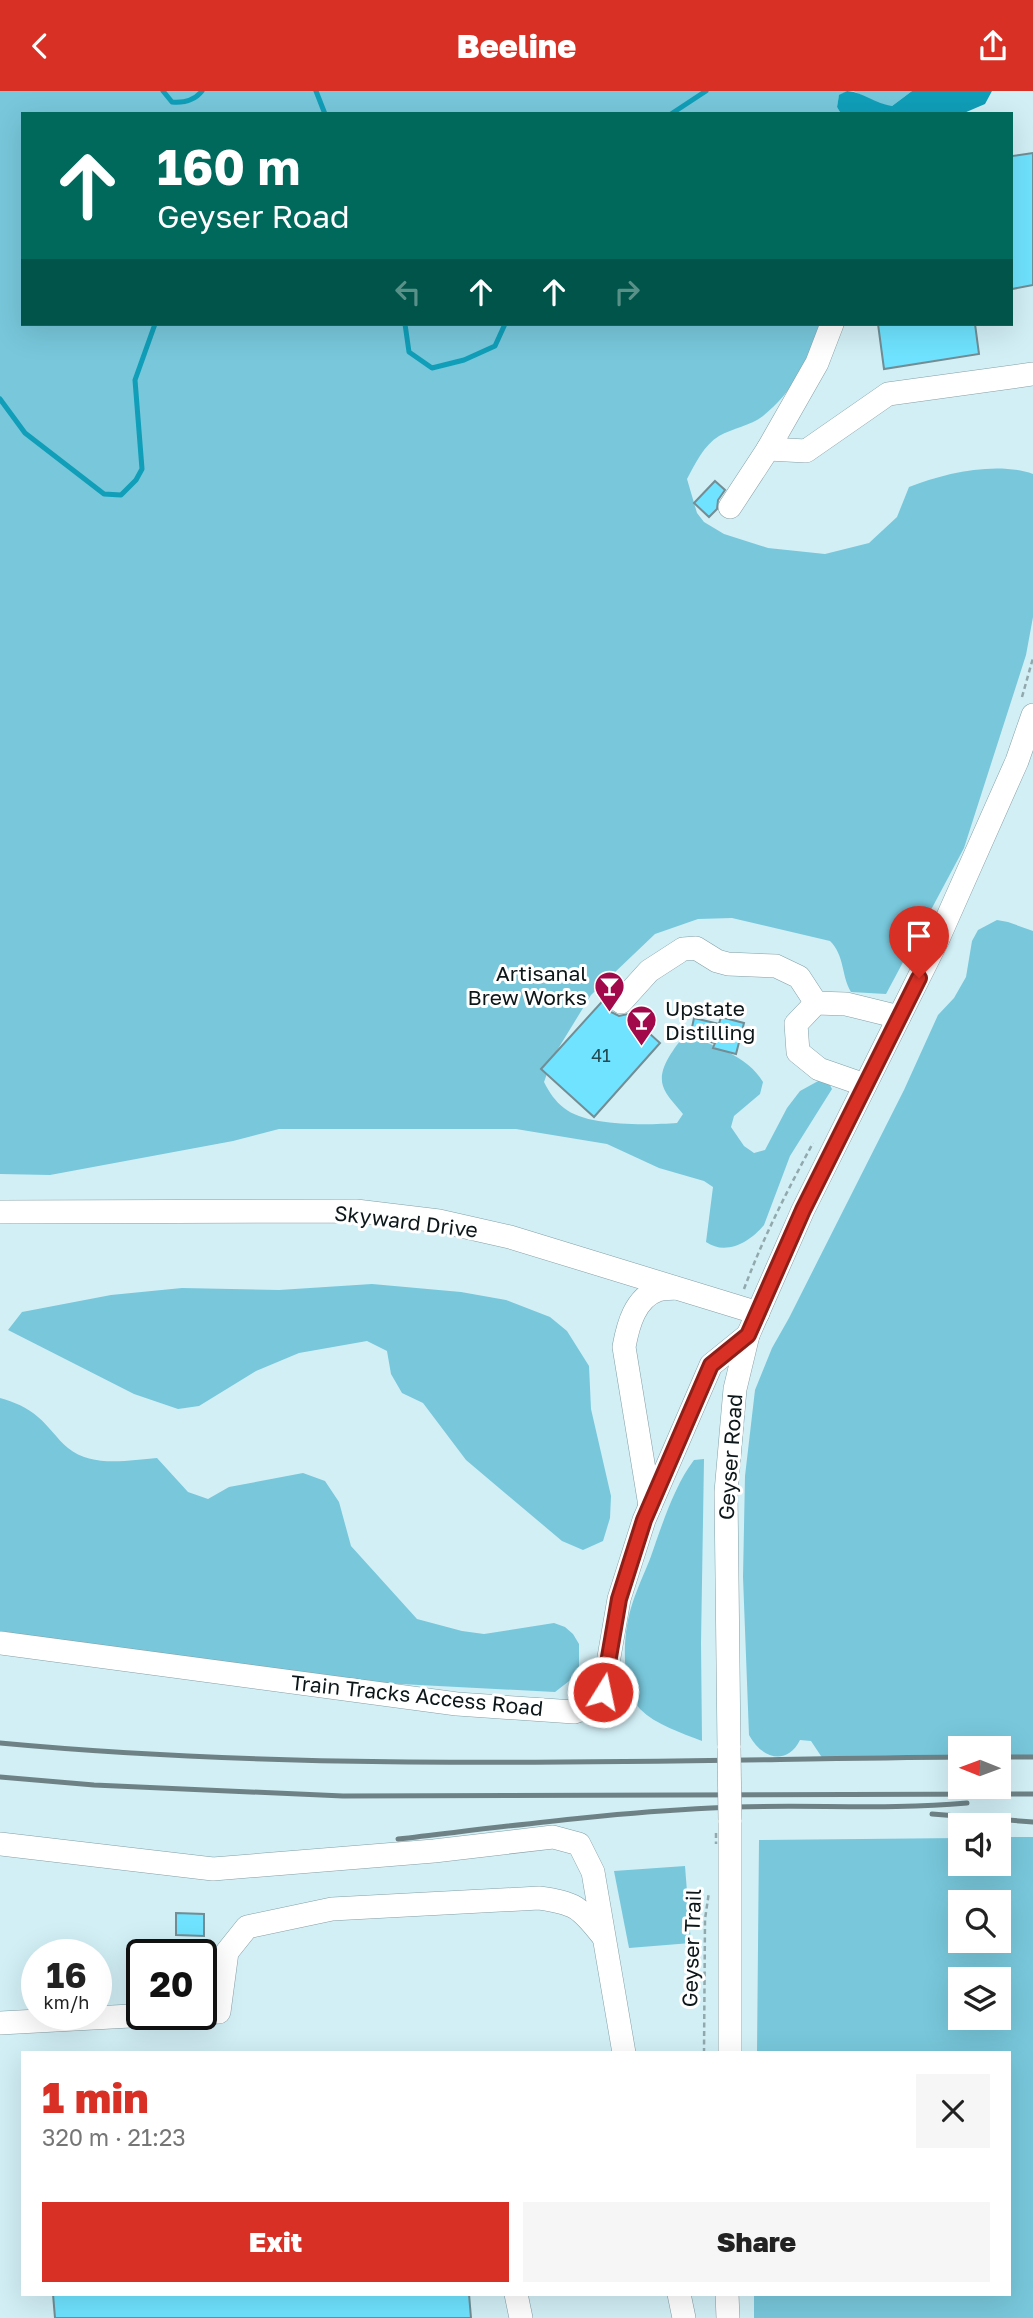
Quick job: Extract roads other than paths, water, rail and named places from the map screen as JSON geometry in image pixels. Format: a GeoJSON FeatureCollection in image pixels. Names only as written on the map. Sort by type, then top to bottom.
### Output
{"type":"FeatureCollection","features":[{"type":"Feature","properties":{"kind":"street"},"geometry":{"type":"LineString","coordinates":[[730,507],[768,449],[817,363],[831,326]]}},
{"type":"Feature","properties":{"kind":"street"},"geometry":{"type":"LineString","coordinates":[[768,449],[806,451],[888,394],[1033,373]]}},
{"type":"Feature","properties":{"kind":"street","name":"Geyser Road"},"geometry":{"type":"LineString","coordinates":[[730,2051],[726,1492],[735,1389],[748,1335],[803,1210],[950,914],[1017,761],[1033,715]]}},
{"type":"Feature","properties":{"kind":"street"},"geometry":{"type":"LineString","coordinates":[[621,1002],[649,971],[683,949],[696,948],[717,961],[728,964],[776,966],[799,977],[816,1003]]}},
{"type":"Feature","properties":{"kind":"street"},"geometry":{"type":"LineString","coordinates":[[865,1086],[819,1069],[798,1052],[796,1024],[816,1003],[846,1004],[900,1017]]}},
{"type":"Feature","properties":{"kind":"street","name":"Skyward Drive"},"geometry":{"type":"LineString","coordinates":[[0,1212],[356,1212],[439,1221],[510,1237],[758,1313]]}},
{"type":"Feature","properties":{"kind":"street"},"geometry":{"type":"LineString","coordinates":[[650,1506],[624,1347],[628,1325],[641,1301],[658,1290],[677,1288]]}},
{"type":"Feature","properties":{"kind":"street","name":"Train Tracks Access Road"},"geometry":{"type":"LineString","coordinates":[[0,1643],[457,1704],[574,1712],[589,1707],[603,1692],[619,1599],[650,1506],[711,1365],[748,1335]]}},
{"type":"Feature","properties":{"kind":"street"},"geometry":{"type":"LineString","coordinates":[[0,1844],[213,1869],[434,1851],[553,1837],[579,1844],[593,1872],[624,2051]]}},
{"type":"Feature","properties":{"kind":"street"},"geometry":{"type":"LineString","coordinates":[[217,2012],[227,1952],[247,1927],[332,1909],[539,1898],[560,1901],[583,1911],[604,1938]]}},
{"type":"Feature","properties":{"kind":"street"},"geometry":{"type":"LineString","coordinates":[[0,2023],[126,2016]]}},
{"type":"Feature","properties":{"kind":"street"},"geometry":{"type":"LineString","coordinates":[[516,2296],[521,2318]]}},
{"type":"Feature","properties":{"kind":"street"},"geometry":{"type":"LineString","coordinates":[[679,2296],[684,2318]]}},
{"type":"Feature","properties":{"kind":"street"},"geometry":{"type":"LineString","coordinates":[[727,2296],[728,2318]]}},
{"type":"Feature","properties":{"kind":"waterway"},"geometry":{"type":"LineString","coordinates":[[163,91],[172,102],[193,99],[202,91]]}},
{"type":"Feature","properties":{"kind":"waterway"},"geometry":{"type":"LineString","coordinates":[[316,91],[324,112]]}},
{"type":"Feature","properties":{"kind":"waterway"},"geometry":{"type":"LineString","coordinates":[[674,112],[706,91]]}},
{"type":"Feature","properties":{"kind":"waterway"},"geometry":{"type":"LineString","coordinates":[[0,399],[25,433],[104,494],[121,495],[136,480],[142,469],[135,380],[154,326]]}},
{"type":"Feature","properties":{"kind":"waterway"},"geometry":{"type":"LineString","coordinates":[[405,326],[409,352],[432,368],[464,360],[495,346],[504,326]]}},
{"type":"Feature","properties":{"kind":"railway"},"geometry":{"type":"LineString","coordinates":[[0,1743],[120,1752],[360,1761],[600,1762],[948,1757]]}},
{"type":"Feature","properties":{"kind":"railway"},"geometry":{"type":"LineString","coordinates":[[1012,1757],[1033,1757]]}},
{"type":"Feature","properties":{"kind":"railway"},"geometry":{"type":"LineString","coordinates":[[0,1777],[94,1785],[343,1796],[1033,1794]]}},
{"type":"Feature","properties":{"kind":"railway"},"geometry":{"type":"LineString","coordinates":[[398,1839],[672,1810],[967,1803]]}},
{"type":"Feature","properties":{"kind":"railway"},"geometry":{"type":"LineString","coordinates":[[932,1814],[1033,1822]]}},
{"type":"Feature","properties":{"kind":"place","name":"Artisanal Brew Works"},"geometry":{"type":"Point","coordinates":[610,1013]}},
{"type":"Feature","properties":{"kind":"place","name":"Upstate Distilling"},"geometry":{"type":"Point","coordinates":[642,1048]}}]}
